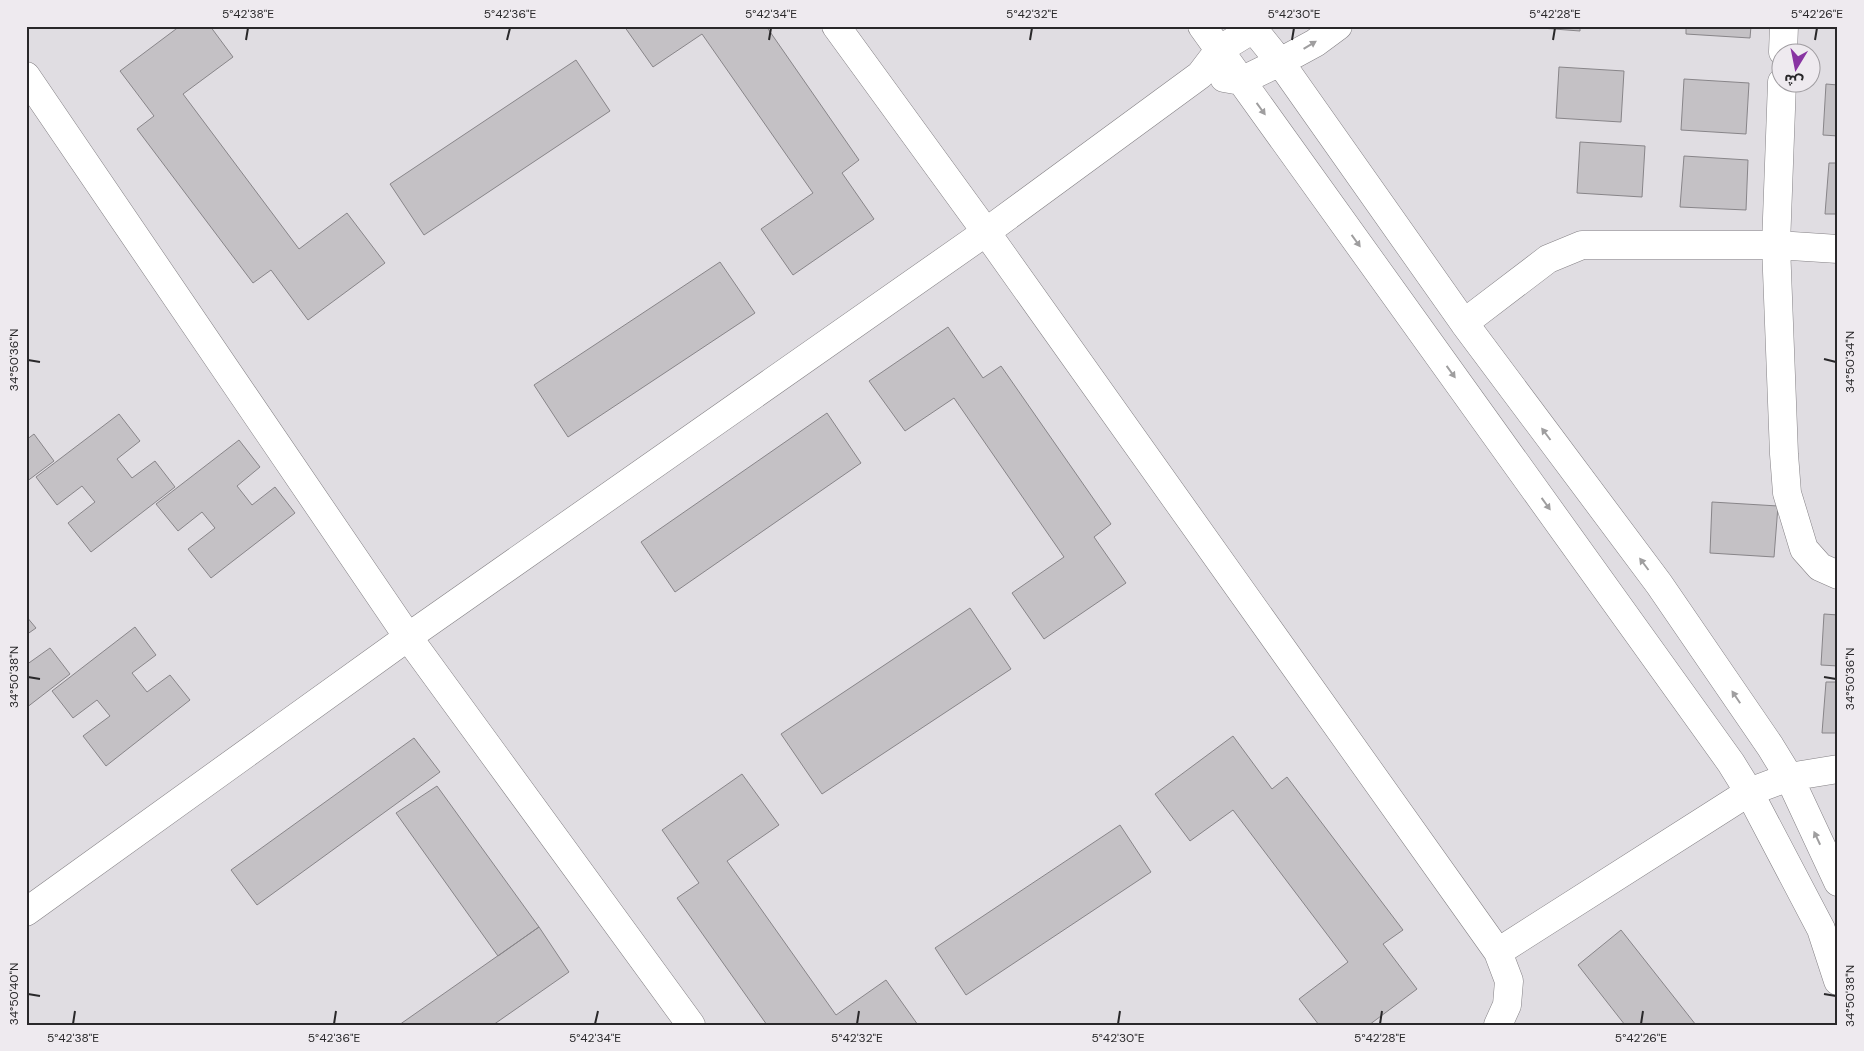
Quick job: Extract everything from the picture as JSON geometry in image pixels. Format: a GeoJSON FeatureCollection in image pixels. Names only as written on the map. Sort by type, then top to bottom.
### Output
{"type":"FeatureCollection","features":[{"type":"Feature","properties":{"kind":"street"},"geometry":{"type":"LineString","coordinates":[[836,26],[986,232],[1498,952],[1509,981],[1507,1005],[1498,1025]]}},
{"type":"Feature","properties":{"kind":"street"},"geometry":{"type":"LineString","coordinates":[[1202,26],[1731,763],[1749,792],[1821,929],[1838,981]]}},
{"type":"Feature","properties":{"kind":"street"},"geometry":{"type":"LineString","coordinates":[[1200,75],[1241,81],[1315,43],[1338,26]]}},
{"type":"Feature","properties":{"kind":"street"},"geometry":{"type":"LineString","coordinates":[[1783,42],[1784,26]]}},
{"type":"Feature","properties":{"kind":"street"},"geometry":{"type":"LineString","coordinates":[[26,912],[408,637],[986,232],[1200,75],[1219,50],[1254,27],[1464,323],[1658,584],[1770,746],[1789,778],[1838,882]]}},
{"type":"Feature","properties":{"kind":"street"},"geometry":{"type":"LineString","coordinates":[[26,76],[408,637],[680,1021]]}},
{"type":"Feature","properties":{"kind":"street"},"geometry":{"type":"LineString","coordinates":[[1782,92],[1776,245],[1787,494],[1804,550],[1820,566],[1838,574]]}},
{"type":"Feature","properties":{"kind":"street"},"geometry":{"type":"LineString","coordinates":[[1464,323],[1548,259],[1582,245],[1776,245],[1838,249]]}},
{"type":"Feature","properties":{"kind":"street"},"geometry":{"type":"LineString","coordinates":[[1498,952],[1749,792],[1789,778],[1838,769]]}},
{"type":"Feature","properties":{"kind":"building"},"geometry":{"type":"Polygon","coordinates":[[[180,26],[210,26],[233,57],[183,94],[299,249],[347,213],[385,263],[308,320],[271,270],[253,283],[137,129],[154,116],[120,71],[180,26]]]}},
{"type":"Feature","properties":{"kind":"building"},"geometry":{"type":"Polygon","coordinates":[[[624,26],[766,26],[859,160],[842,173],[874,219],[793,275],[761,229],[813,193],[702,34],[653,67],[624,26]]]}},
{"type":"Feature","properties":{"kind":"building"},"geometry":{"type":"Polygon","coordinates":[[[1515,26],[1580,26],[1580,31],[1515,26]]]}},
{"type":"Feature","properties":{"kind":"building"},"geometry":{"type":"Polygon","coordinates":[[[1686,26],[1751,26],[1750,38],[1686,34],[1686,26]]]}},
{"type":"Feature","properties":{"kind":"building"},"geometry":{"type":"Polygon","coordinates":[[[576,60],[610,111],[424,235],[390,184],[576,60]]]}},
{"type":"Feature","properties":{"kind":"building"},"geometry":{"type":"Polygon","coordinates":[[[1559,67],[1624,71],[1621,122],[1556,118],[1559,67]]]}},
{"type":"Feature","properties":{"kind":"building"},"geometry":{"type":"Polygon","coordinates":[[[1684,79],[1749,83],[1746,134],[1681,130],[1684,79]]]}},
{"type":"Feature","properties":{"kind":"building"},"geometry":{"type":"Polygon","coordinates":[[[1826,84],[1838,85],[1838,136],[1823,135],[1826,84]]]}},
{"type":"Feature","properties":{"kind":"building"},"geometry":{"type":"Polygon","coordinates":[[[1580,142],[1645,146],[1642,197],[1577,193],[1580,142]]]}},
{"type":"Feature","properties":{"kind":"building"},"geometry":{"type":"Polygon","coordinates":[[[1684,156],[1748,160],[1746,210],[1680,207],[1684,156]]]}},
{"type":"Feature","properties":{"kind":"building"},"geometry":{"type":"Polygon","coordinates":[[[1829,163],[1838,163],[1838,214],[1825,214],[1829,163]]]}},
{"type":"Feature","properties":{"kind":"building"},"geometry":{"type":"Polygon","coordinates":[[[720,262],[755,313],[568,437],[534,385],[720,262]]]}},
{"type":"Feature","properties":{"kind":"building"},"geometry":{"type":"Polygon","coordinates":[[[948,327],[983,378],[1001,366],[1111,524],[1094,537],[1126,583],[1044,639],[1012,593],[1064,557],[954,398],[905,431],[869,381],[948,327]]]}},
{"type":"Feature","properties":{"kind":"building"},"geometry":{"type":"Polygon","coordinates":[[[827,413],[861,463],[675,592],[641,542],[827,413]]]}},
{"type":"Feature","properties":{"kind":"building"},"geometry":{"type":"Polygon","coordinates":[[[119,414],[140,441],[117,459],[132,478],[155,461],[175,487],[91,552],[68,523],[95,502],[82,486],[57,505],[36,477],[119,414]]]}},
{"type":"Feature","properties":{"kind":"building"},"geometry":{"type":"Polygon","coordinates":[[[34,434],[54,461],[26,482],[26,440],[34,434]]]}},
{"type":"Feature","properties":{"kind":"building"},"geometry":{"type":"Polygon","coordinates":[[[239,440],[260,467],[237,486],[252,505],[275,487],[295,513],[211,578],[188,549],[215,528],[202,512],[178,531],[156,504],[239,440]]]}},
{"type":"Feature","properties":{"kind":"building"},"geometry":{"type":"Polygon","coordinates":[[[1712,502],[1778,506],[1774,557],[1710,553],[1712,502]]]}},
{"type":"Feature","properties":{"kind":"building"},"geometry":{"type":"Polygon","coordinates":[[[970,608],[1011,669],[822,794],[781,734],[970,608]]]}},
{"type":"Feature","properties":{"kind":"building"},"geometry":{"type":"Polygon","coordinates":[[[1824,614],[1838,615],[1838,666],[1821,665],[1824,614]]]}},
{"type":"Feature","properties":{"kind":"building"},"geometry":{"type":"Polygon","coordinates":[[[26,616],[36,628],[26,635],[26,616]]]}},
{"type":"Feature","properties":{"kind":"building"},"geometry":{"type":"Polygon","coordinates":[[[135,627],[156,655],[132,673],[147,692],[170,675],[190,700],[106,766],[83,736],[110,716],[97,700],[73,718],[52,691],[135,627]]]}},
{"type":"Feature","properties":{"kind":"building"},"geometry":{"type":"Polygon","coordinates":[[[50,648],[70,674],[26,708],[26,665],[50,648]]]}},
{"type":"Feature","properties":{"kind":"building"},"geometry":{"type":"Polygon","coordinates":[[[1826,682],[1838,682],[1838,733],[1822,733],[1826,682]]]}},
{"type":"Feature","properties":{"kind":"building"},"geometry":{"type":"Polygon","coordinates":[[[1233,736],[1272,789],[1287,777],[1403,930],[1383,944],[1417,989],[1369,1025],[1319,1025],[1299,999],[1348,962],[1233,810],[1190,841],[1155,794],[1233,736]]]}},
{"type":"Feature","properties":{"kind":"building"},"geometry":{"type":"Polygon","coordinates":[[[414,738],[440,772],[257,905],[231,870],[414,738]]]}},
{"type":"Feature","properties":{"kind":"building"},"geometry":{"type":"Polygon","coordinates":[[[742,774],[779,825],[727,861],[836,1015],[886,980],[918,1025],[767,1025],[677,898],[699,883],[662,830],[742,774]]]}},
{"type":"Feature","properties":{"kind":"building"},"geometry":{"type":"Polygon","coordinates":[[[437,786],[539,927],[498,956],[396,813],[437,786]]]}},
{"type":"Feature","properties":{"kind":"building"},"geometry":{"type":"Polygon","coordinates":[[[1120,825],[1151,872],[966,995],[935,948],[1120,825]]]}},
{"type":"Feature","properties":{"kind":"building"},"geometry":{"type":"Polygon","coordinates":[[[539,927],[569,972],[493,1025],[399,1025],[539,927]]]}},
{"type":"Feature","properties":{"kind":"building"},"geometry":{"type":"Polygon","coordinates":[[[1621,930],[1696,1025],[1625,1025],[1578,965],[1621,930]]]}}]}
